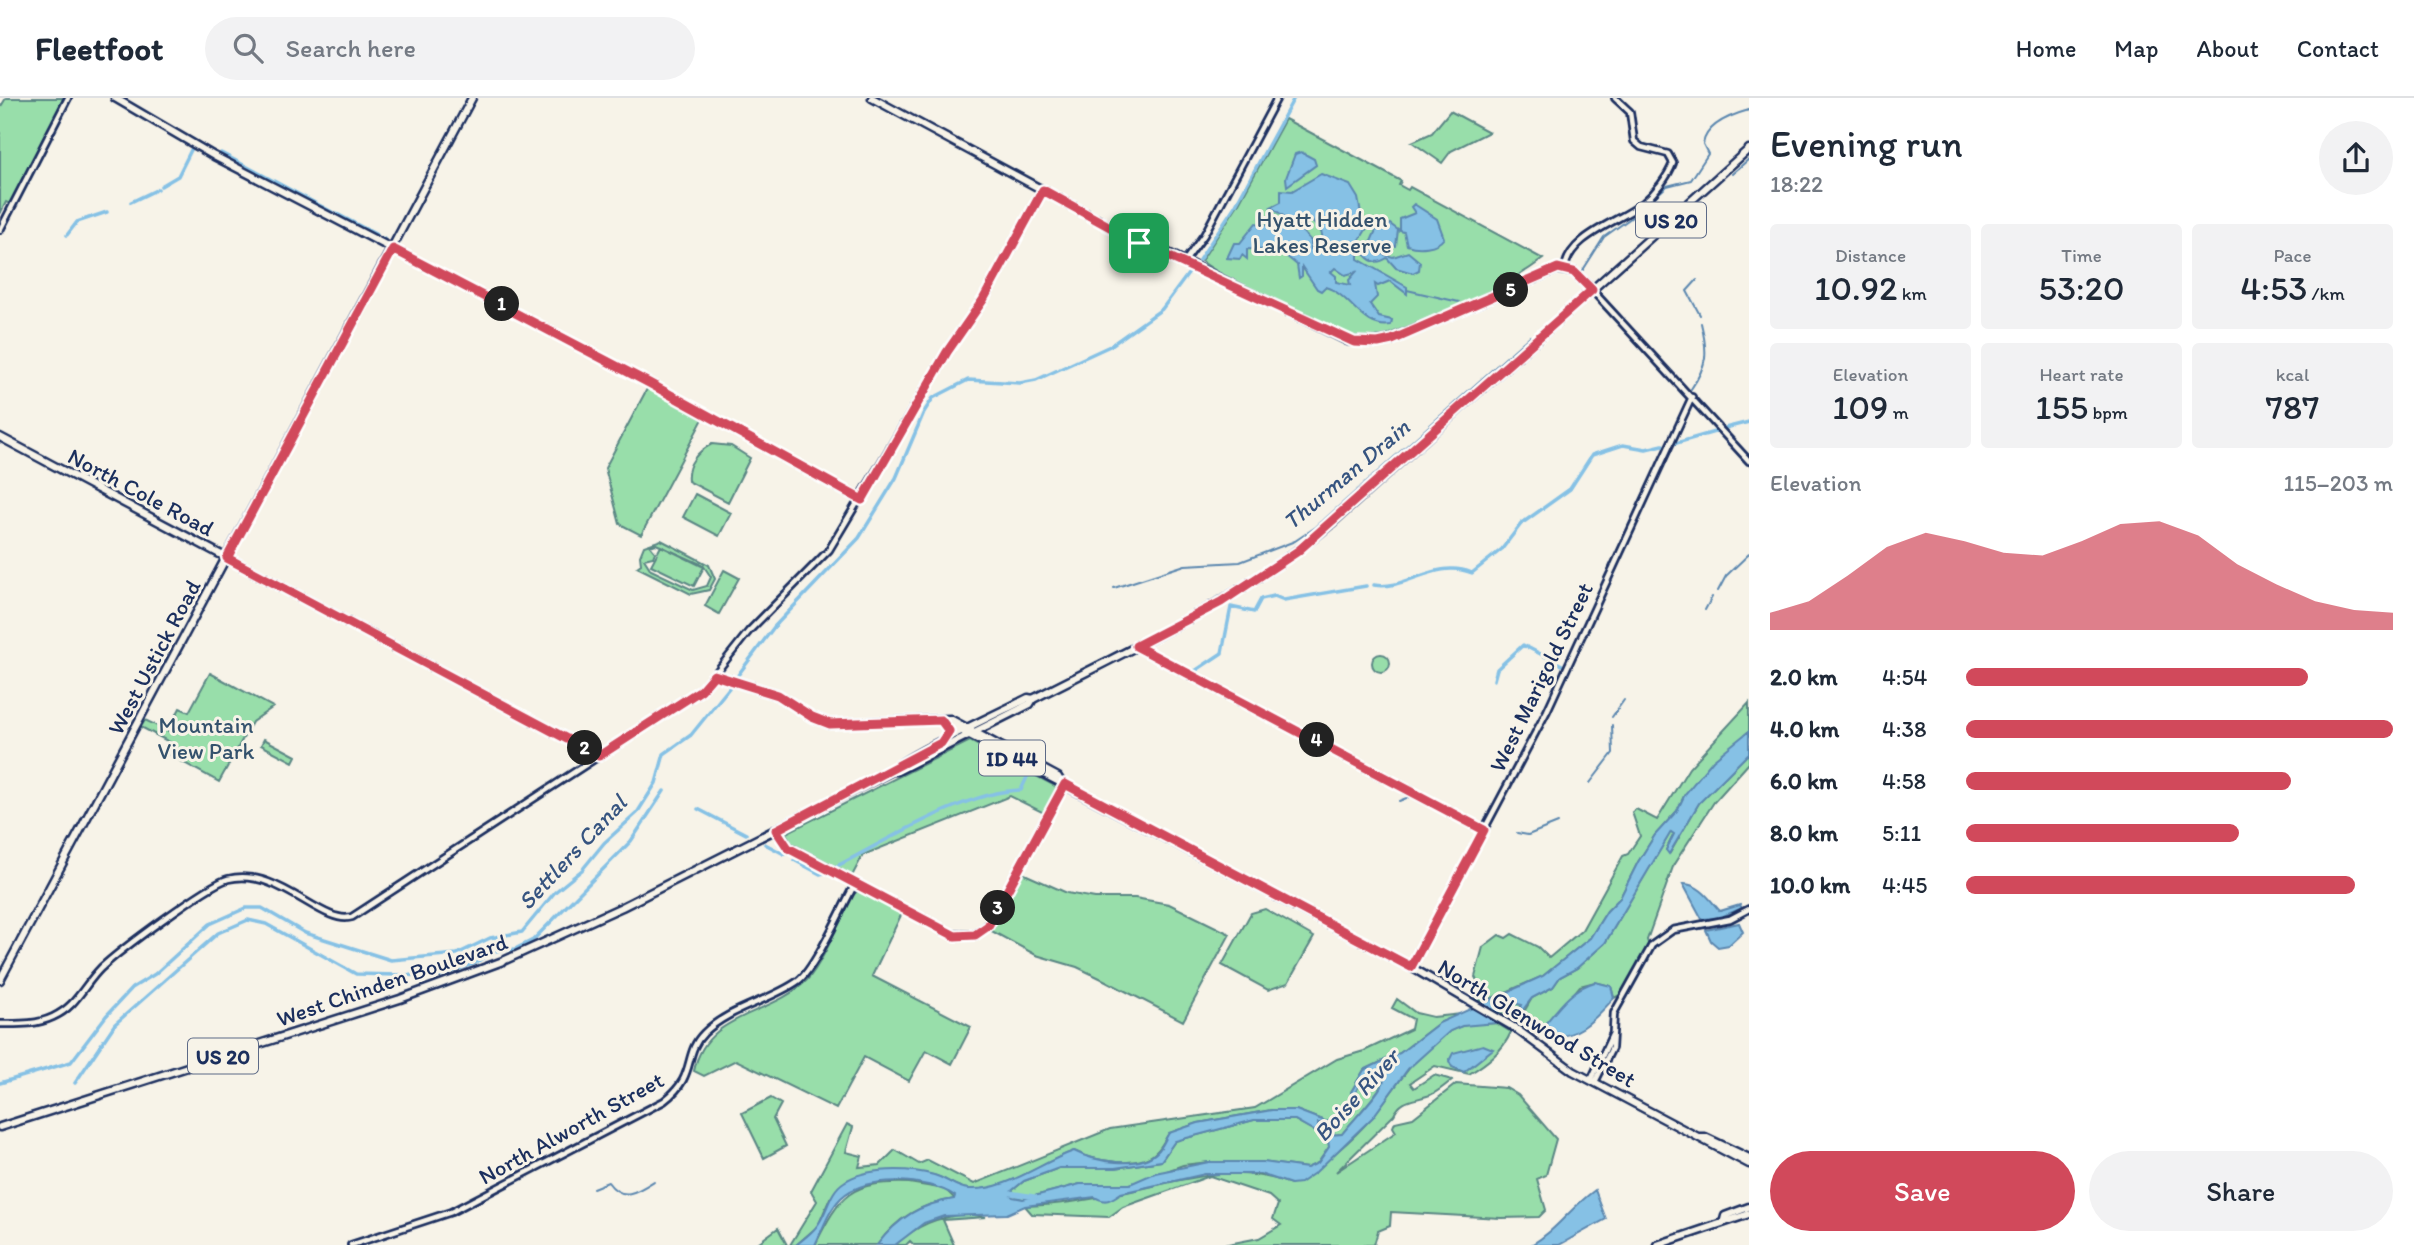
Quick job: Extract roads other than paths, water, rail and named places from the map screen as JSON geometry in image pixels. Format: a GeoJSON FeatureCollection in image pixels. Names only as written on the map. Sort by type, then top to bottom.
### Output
{"type":"FeatureCollection","features":[{"type":"Feature","properties":{"kind":"main road"},"geometry":{"type":"LineString","coordinates":[[115,98],[214,156],[393,249]]}},
{"type":"Feature","properties":{"kind":"main road","name":"West Ustick Road"},"geometry":{"type":"LineString","coordinates":[[0,980],[472,98]]}},
{"type":"Feature","properties":{"kind":"main road"},"geometry":{"type":"LineString","coordinates":[[873,98],[1139,243],[1184,262],[1332,335],[1363,344],[1392,340],[1548,272],[1565,269],[1576,273],[1592,290]]}},
{"type":"Feature","properties":{"kind":"main road","name":"West Chinden Boulevard"},"geometry":{"type":"LineString","coordinates":[[892,771],[894,765],[996,722],[1030,704],[1033,699],[1242,589],[1307,544],[1749,149]]}},
{"type":"Feature","properties":{"kind":"main road","name":"North Cole Road"},"geometry":{"type":"LineString","coordinates":[[0,437],[599,756]]}},
{"type":"Feature","properties":{"kind":"main road"},"geometry":{"type":"LineString","coordinates":[[599,756],[701,690],[714,675]]}},
{"type":"Feature","properties":{"kind":"main road","name":"North Glenwood Street"},"geometry":{"type":"LineString","coordinates":[[714,675],[778,695],[812,717],[830,724],[942,721],[996,744],[1058,777],[1063,783]]}},
{"type":"Feature","properties":{"kind":"main road","name":"West Chinden Boulevard"},"geometry":{"type":"LineString","coordinates":[[0,1126],[458,979],[584,926],[892,771],[897,771],[1028,698],[1033,699]]}},
{"type":"Feature","properties":{"kind":"main road"},"geometry":{"type":"LineString","coordinates":[[941,743],[949,731],[942,721]]}},
{"type":"Feature","properties":{"kind":"main road"},"geometry":{"type":"LineString","coordinates":[[996,722],[990,732],[996,744]]}},
{"type":"Feature","properties":{"kind":"main road","name":"North Glenwood Street"},"geometry":{"type":"LineString","coordinates":[[970,732],[1057,782],[1411,967],[1515,1028],[1593,1081],[1749,1164]]}},
{"type":"Feature","properties":{"kind":"main road","name":"North Glenwood Street"},"geometry":{"type":"LineString","coordinates":[[1699,1137],[1705,1137],[1749,1158]]}},
{"type":"Feature","properties":{"kind":"main road"},"geometry":{"type":"LineString","coordinates":[[1724,1220],[1725,1216],[1749,1207]]}},
{"type":"Feature","properties":{"kind":"main road"},"geometry":{"type":"LineString","coordinates":[[1657,1245],[1724,1220],[1749,1214]]}},
{"type":"Feature","properties":{"kind":"street"},"geometry":{"type":"LineString","coordinates":[[0,230],[68,98]]}},
{"type":"Feature","properties":{"kind":"street"},"geometry":{"type":"LineString","coordinates":[[1184,262],[1205,235],[1277,98]]}},
{"type":"Feature","properties":{"kind":"street"},"geometry":{"type":"LineString","coordinates":[[1565,269],[1570,254],[1584,240],[1652,195],[1672,167],[1672,157],[1636,144],[1631,134],[1630,112],[1615,98]]}},
{"type":"Feature","properties":{"kind":"street"},"geometry":{"type":"LineString","coordinates":[[714,675],[749,631],[829,550],[862,500],[947,352],[983,300],[1043,190]]}},
{"type":"Feature","properties":{"kind":"street"},"geometry":{"type":"LineString","coordinates":[[393,249],[649,383],[862,500]]}},
{"type":"Feature","properties":{"kind":"street"},"geometry":{"type":"LineString","coordinates":[[1592,290],[1749,461]]}},
{"type":"Feature","properties":{"kind":"street","name":"West Marigold Street"},"geometry":{"type":"LineString","coordinates":[[1411,967],[1547,711],[1692,397]]}},
{"type":"Feature","properties":{"kind":"street"},"geometry":{"type":"LineString","coordinates":[[1136,646],[1484,830]]}},
{"type":"Feature","properties":{"kind":"street"},"geometry":{"type":"LineString","coordinates":[[0,1024],[38,1022],[64,1012],[77,1002],[103,967],[205,890],[229,879],[263,878],[336,916],[352,917],[599,756]]}},
{"type":"Feature","properties":{"kind":"street"},"geometry":{"type":"LineString","coordinates":[[776,830],[788,848],[855,884],[955,936],[975,935],[988,926],[1063,783]]}},
{"type":"Feature","properties":{"kind":"street","name":"North Alworth Street"},"geometry":{"type":"LineString","coordinates":[[351,1245],[451,1212],[664,1101],[680,1089],[687,1076],[693,1050],[705,1032],[803,976],[855,884]]}},
{"type":"Feature","properties":{"kind":"street"},"geometry":{"type":"LineString","coordinates":[[1593,1081],[1613,1034],[1614,1013],[1647,952],[1659,939],[1673,930],[1731,919],[1749,909]]}},
{"type":"Feature","properties":{"kind":"water"},"geometry":{"type":"Polygon","coordinates":[[[1301,152],[1314,159],[1316,165],[1287,186],[1286,178],[1295,154],[1301,152]]]}},
{"type":"Feature","properties":{"kind":"water"},"geometry":{"type":"Polygon","coordinates":[[[1321,174],[1350,185],[1358,198],[1362,219],[1370,223],[1358,243],[1358,259],[1407,287],[1407,294],[1390,281],[1378,286],[1375,284],[1377,297],[1370,304],[1379,317],[1392,320],[1391,325],[1372,322],[1334,291],[1325,287],[1321,291],[1317,289],[1302,267],[1302,276],[1299,278],[1297,265],[1280,251],[1265,254],[1264,250],[1247,249],[1247,259],[1242,255],[1240,259],[1227,258],[1234,243],[1240,243],[1256,223],[1292,230],[1289,220],[1271,207],[1281,202],[1281,190],[1292,191],[1321,174]],[[1307,216],[1306,226],[1300,224],[1298,227],[1311,241],[1311,249],[1321,251],[1325,248],[1321,231],[1307,216]],[[1335,268],[1331,272],[1336,276],[1336,282],[1350,285],[1349,280],[1356,272],[1345,275],[1335,268]]]}},
{"type":"Feature","properties":{"kind":"water"},"geometry":{"type":"Polygon","coordinates":[[[1414,204],[1437,219],[1444,238],[1437,244],[1427,247],[1407,245],[1404,232],[1400,231],[1400,219],[1415,213],[1411,207],[1414,204]]]}},
{"type":"Feature","properties":{"kind":"water"},"geometry":{"type":"Polygon","coordinates":[[[1390,224],[1398,230],[1396,246],[1386,246],[1383,254],[1393,257],[1408,252],[1420,262],[1419,270],[1413,273],[1396,268],[1387,258],[1375,262],[1365,255],[1376,230],[1390,224]]]}},
{"type":"Feature","properties":{"kind":"water"},"geometry":{"type":"Polygon","coordinates":[[[1749,731],[1749,753],[1699,803],[1669,854],[1666,850],[1674,834],[1671,832],[1605,943],[1577,968],[1560,977],[1553,987],[1532,998],[1515,1020],[1522,1005],[1509,1002],[1499,1010],[1496,1023],[1462,1026],[1450,1031],[1408,1069],[1373,1117],[1316,1172],[1300,1183],[1291,1184],[1260,1174],[1205,1174],[1121,1193],[1108,1200],[1095,1197],[1025,1206],[1007,1214],[944,1216],[924,1223],[895,1245],[877,1245],[893,1227],[911,1214],[931,1204],[954,1199],[955,1196],[914,1182],[881,1182],[852,1190],[841,1198],[829,1214],[815,1245],[796,1245],[820,1222],[839,1186],[853,1177],[876,1171],[912,1171],[938,1176],[965,1189],[983,1188],[1010,1181],[1074,1151],[1092,1158],[1116,1162],[1139,1161],[1157,1152],[1169,1133],[1198,1123],[1272,1110],[1296,1110],[1327,1122],[1347,1114],[1351,1104],[1347,1115],[1344,1118],[1330,1123],[1318,1123],[1318,1127],[1330,1135],[1342,1134],[1383,1083],[1384,1079],[1377,1077],[1358,1087],[1352,1103],[1351,1092],[1364,1070],[1400,1053],[1439,1023],[1543,976],[1590,938],[1607,911],[1620,898],[1655,835],[1677,811],[1685,794],[1713,760],[1749,731]],[[1254,1120],[1175,1141],[1161,1161],[1115,1168],[1059,1168],[1024,1181],[1009,1193],[1013,1197],[1023,1199],[1080,1184],[1130,1184],[1155,1173],[1209,1162],[1263,1162],[1307,1168],[1318,1163],[1329,1147],[1328,1139],[1295,1120],[1254,1120]]]}},
{"type":"Feature","properties":{"kind":"water"},"geometry":{"type":"Polygon","coordinates":[[[1683,884],[1699,889],[1720,911],[1740,905],[1742,908],[1719,918],[1702,919],[1683,884]]]}},
{"type":"Feature","properties":{"kind":"water"},"geometry":{"type":"Polygon","coordinates":[[[1739,923],[1743,932],[1729,945],[1718,947],[1711,941],[1706,930],[1739,923]]]}},
{"type":"Feature","properties":{"kind":"water"},"geometry":{"type":"Polygon","coordinates":[[[1595,982],[1611,986],[1614,998],[1607,1006],[1592,1021],[1575,1032],[1555,1037],[1544,1036],[1541,1029],[1565,1001],[1578,990],[1595,982]]]}},
{"type":"Feature","properties":{"kind":"water"},"geometry":{"type":"Polygon","coordinates":[[[1483,1045],[1493,1049],[1464,1072],[1452,1067],[1449,1061],[1453,1053],[1483,1045]]]}},
{"type":"Feature","properties":{"kind":"water"},"geometry":{"type":"Polygon","coordinates":[[[1595,1190],[1606,1219],[1559,1245],[1531,1245],[1548,1233],[1595,1190]]]}},
{"type":"Feature","properties":{"kind":"waterway","name":"Settlers Canal"},"geometry":{"type":"LineString","coordinates":[[1199,260],[1235,206],[1294,98]]}},
{"type":"Feature","properties":{"kind":"waterway","name":"Thurman Drain"},"geometry":{"type":"LineString","coordinates":[[1583,270],[1604,237],[1635,215],[1667,186],[1691,180],[1708,154],[1703,144],[1714,126],[1749,110]]}},
{"type":"Feature","properties":{"kind":"waterway"},"geometry":{"type":"LineString","coordinates":[[161,186],[178,176],[192,148]]}},
{"type":"Feature","properties":{"kind":"waterway"},"geometry":{"type":"LineString","coordinates":[[221,153],[332,212]]}},
{"type":"Feature","properties":{"kind":"waterway"},"geometry":{"type":"LineString","coordinates":[[1732,174],[1749,159]]}},
{"type":"Feature","properties":{"kind":"waterway"},"geometry":{"type":"LineString","coordinates":[[131,202],[158,189]]}},
{"type":"Feature","properties":{"kind":"waterway"},"geometry":{"type":"LineString","coordinates":[[67,235],[77,222],[107,212]]}},
{"type":"Feature","properties":{"kind":"waterway"},"geometry":{"type":"LineString","coordinates":[[337,214],[377,235]]}},
{"type":"Feature","properties":{"kind":"waterway","name":"Settlers Canal"},"geometry":{"type":"LineString","coordinates":[[738,675],[774,627],[859,538],[896,478],[924,412],[933,398],[968,380],[1020,383],[1036,380],[1110,346],[1162,309],[1191,270]]}},
{"type":"Feature","properties":{"kind":"waterway"},"geometry":{"type":"LineString","coordinates":[[1697,280],[1687,291],[1700,315]]}},
{"type":"Feature","properties":{"kind":"waterway"},"geometry":{"type":"LineString","coordinates":[[1407,290],[1459,302]]}},
{"type":"Feature","properties":{"kind":"waterway"},"geometry":{"type":"LineString","coordinates":[[1691,389],[1701,372],[1705,358],[1701,323]]}},
{"type":"Feature","properties":{"kind":"waterway","name":"Thurman Drain"},"geometry":{"type":"LineString","coordinates":[[1114,588],[1185,565],[1240,562],[1295,541],[1316,527],[1530,336]]}},
{"type":"Feature","properties":{"kind":"waterway"},"geometry":{"type":"LineString","coordinates":[[1725,428],[1749,422]]}},
{"type":"Feature","properties":{"kind":"waterway"},"geometry":{"type":"LineString","coordinates":[[1673,444],[1718,431]]}},
{"type":"Feature","properties":{"kind":"waterway"},"geometry":{"type":"LineString","coordinates":[[1374,585],[1398,584],[1446,569],[1472,573],[1502,549],[1521,524],[1570,489],[1592,455],[1623,445],[1646,449],[1663,445]]}},
{"type":"Feature","properties":{"kind":"waterway"},"geometry":{"type":"LineString","coordinates":[[1718,591],[1726,576],[1749,554]]}},
{"type":"Feature","properties":{"kind":"waterway"},"geometry":{"type":"LineString","coordinates":[[1195,671],[1222,653],[1231,607],[1254,612],[1261,599],[1274,596],[1284,600],[1366,586]]}},
{"type":"Feature","properties":{"kind":"waterway"},"geometry":{"type":"LineString","coordinates":[[1705,610],[1712,597]]}},
{"type":"Feature","properties":{"kind":"waterway"},"geometry":{"type":"LineString","coordinates":[[1494,680],[1497,669],[1523,645],[1562,665]]}},
{"type":"Feature","properties":{"kind":"waterway","name":"Settlers Canal"},"geometry":{"type":"LineString","coordinates":[[0,1083],[71,1062],[106,1016],[132,988],[155,974],[210,924],[246,908],[262,908],[305,933],[391,960],[457,954],[490,938],[522,932],[555,892],[582,870],[604,843],[637,813],[656,783],[664,754],[691,735],[729,688]]}},
{"type":"Feature","properties":{"kind":"waterway"},"geometry":{"type":"LineString","coordinates":[[1612,717],[1624,700]]}},
{"type":"Feature","properties":{"kind":"waterway"},"geometry":{"type":"LineString","coordinates":[[1590,783],[1613,753],[1612,725]]}},
{"type":"Feature","properties":{"kind":"waterway"},"geometry":{"type":"LineString","coordinates":[[835,867],[951,808],[975,799],[1021,790],[1028,775]]}},
{"type":"Feature","properties":{"kind":"waterway"},"geometry":{"type":"LineString","coordinates":[[75,1083],[115,1024],[218,933],[248,920],[266,924],[356,974],[439,976],[475,963],[493,951],[515,949],[533,940],[631,841],[664,791]]}},
{"type":"Feature","properties":{"kind":"waterway"},"geometry":{"type":"LineString","coordinates":[[1399,801],[1409,797]]}},
{"type":"Feature","properties":{"kind":"waterway"},"geometry":{"type":"LineString","coordinates":[[698,809],[746,834]]}},
{"type":"Feature","properties":{"kind":"waterway"},"geometry":{"type":"LineString","coordinates":[[1517,833],[1528,835],[1558,823]]}},
{"type":"Feature","properties":{"kind":"waterway"},"geometry":{"type":"LineString","coordinates":[[765,844],[784,854]]}},
{"type":"Feature","properties":{"kind":"waterway"},"geometry":{"type":"LineString","coordinates":[[794,860],[820,874],[824,873]]}},
{"type":"Feature","properties":{"kind":"waterway"},"geometry":{"type":"LineString","coordinates":[[593,1188],[608,1182],[619,1192],[630,1193],[654,1181]]}},
{"type":"Feature","properties":{"kind":"waterway","name":"Boise River"},"geometry":{"type":"LineString","coordinates":[[1004,1192],[1035,1197]]}},
{"type":"Feature","properties":{"kind":"park label","name":"Hyatt Hidden Lakes Reserve"},"geometry":{"type":"Point","coordinates":[1322,232]}},
{"type":"Feature","properties":{"kind":"park label","name":"Mountain View Park"},"geometry":{"type":"Point","coordinates":[206,738]}}]}
